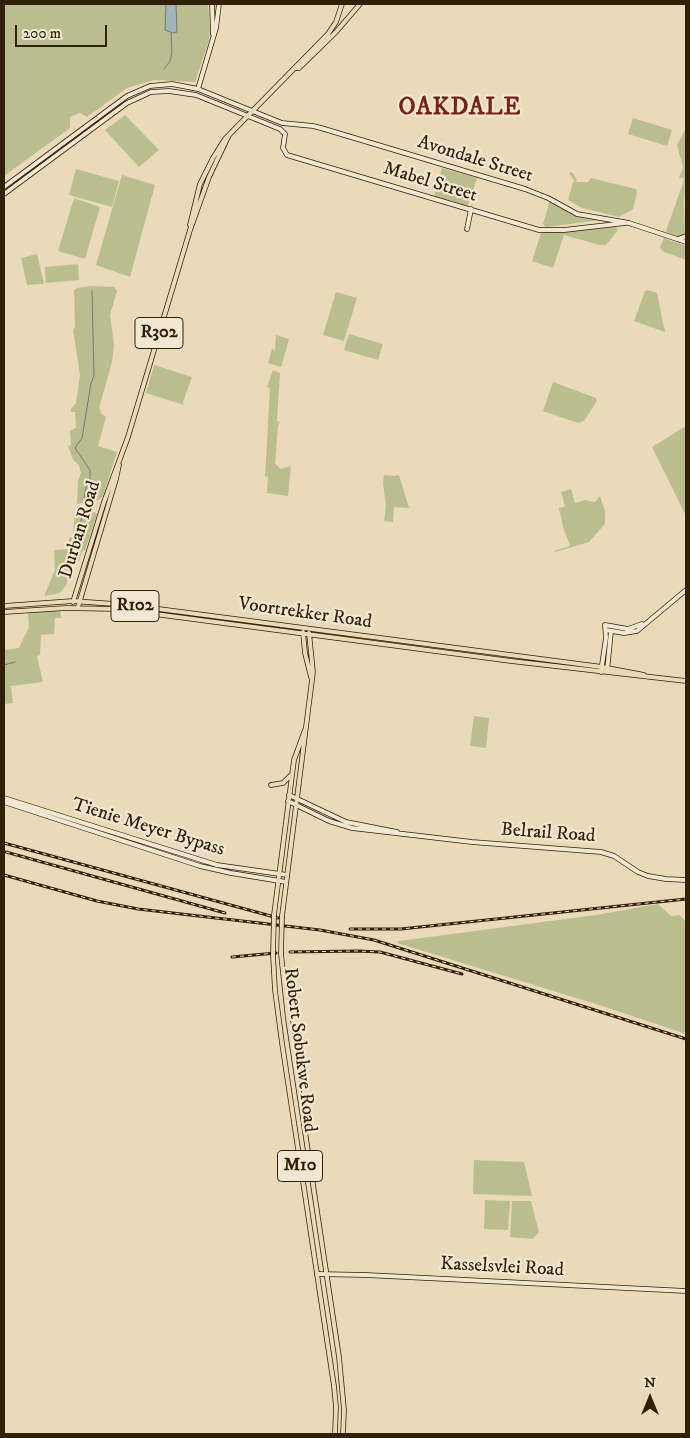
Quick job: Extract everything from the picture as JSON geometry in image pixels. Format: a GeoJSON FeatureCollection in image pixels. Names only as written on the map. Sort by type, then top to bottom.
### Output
{"type":"FeatureCollection","features":[{"type":"Feature","properties":{"kind":"main road","name":"Durban Road"},"geometry":{"type":"LineString","coordinates":[[78,607],[119,462],[190,230],[200,184],[225,139],[328,34],[340,14],[342,4]]}},
{"type":"Feature","properties":{"kind":"main road","name":"Durban Road"},"geometry":{"type":"LineString","coordinates":[[296,68],[299,68],[350,17],[360,4]]}},
{"type":"Feature","properties":{"kind":"main road"},"geometry":{"type":"LineString","coordinates":[[340,14],[344,18],[350,17]]}},
{"type":"Feature","properties":{"kind":"main road","name":"Durban Road"},"geometry":{"type":"LineString","coordinates":[[72,608],[104,502],[119,462]]}},
{"type":"Feature","properties":{"kind":"main road","name":"Voortrekker Road"},"geometry":{"type":"LineString","coordinates":[[4,606],[73,601],[128,605],[506,655],[602,670]]}},
{"type":"Feature","properties":{"kind":"main road","name":"Voortrekker Road"},"geometry":{"type":"LineString","coordinates":[[4,612],[78,607],[126,610],[521,662],[602,670]]}},
{"type":"Feature","properties":{"kind":"main road","name":"Robert Sobukwe Road"},"geometry":{"type":"LineString","coordinates":[[304,628],[305,653],[311,677]]}},
{"type":"Feature","properties":{"kind":"main road","name":"Robert Sobukwe Road"},"geometry":{"type":"LineString","coordinates":[[309,628],[313,672],[282,916],[281,954],[285,999],[342,1385],[343,1434]]}},
{"type":"Feature","properties":{"kind":"main road"},"geometry":{"type":"LineString","coordinates":[[506,655],[508,658],[521,662]]}},
{"type":"Feature","properties":{"kind":"main road","name":"R102"},"geometry":{"type":"LineString","coordinates":[[602,670],[686,682]]}},
{"type":"Feature","properties":{"kind":"main road","name":"Robert Sobukwe Road"},"geometry":{"type":"LineString","coordinates":[[305,730],[299,744],[288,800],[274,915],[273,955],[275,990],[282,1043],[335,1397],[335,1434]]}},
{"type":"Feature","properties":{"kind":"main road"},"geometry":{"type":"LineString","coordinates":[[271,785],[286,782],[293,770]]}},
{"type":"Feature","properties":{"kind":"street"},"geometry":{"type":"LineString","coordinates":[[212,4],[213,37]]}},
{"type":"Feature","properties":{"kind":"street"},"geometry":{"type":"LineString","coordinates":[[196,95],[217,22],[219,4]]}},
{"type":"Feature","properties":{"kind":"street","name":"Avondale Street"},"geometry":{"type":"LineString","coordinates":[[4,187],[134,92],[150,86],[172,84],[198,89],[282,123],[313,126],[525,189],[548,198],[577,214],[630,223],[686,242]]}},
{"type":"Feature","properties":{"kind":"street"},"geometry":{"type":"LineString","coordinates":[[4,194],[135,98],[159,91],[179,91],[196,95],[248,116]]}},
{"type":"Feature","properties":{"kind":"street","name":"Mabel Street"},"geometry":{"type":"LineString","coordinates":[[248,116],[282,130],[285,135],[283,150],[287,155],[539,230],[564,230],[630,223]]}},
{"type":"Feature","properties":{"kind":"street"},"geometry":{"type":"LineString","coordinates":[[467,229],[471,209]]}},
{"type":"Feature","properties":{"kind":"street"},"geometry":{"type":"LineString","coordinates":[[676,239],[686,236]]}},
{"type":"Feature","properties":{"kind":"street"},"geometry":{"type":"LineString","coordinates":[[611,629],[628,633],[635,632],[686,590]]}},
{"type":"Feature","properties":{"kind":"street"},"geometry":{"type":"LineString","coordinates":[[602,670],[606,628],[632,628],[647,622]]}},
{"type":"Feature","properties":{"kind":"street"},"geometry":{"type":"LineString","coordinates":[[620,628],[635,632]]}},
{"type":"Feature","properties":{"kind":"street"},"geometry":{"type":"LineString","coordinates":[[607,671],[611,629]]}},
{"type":"Feature","properties":{"kind":"street","name":"Belrail Road"},"geometry":{"type":"LineString","coordinates":[[289,794],[346,822],[401,834]]}},
{"type":"Feature","properties":{"kind":"street","name":"Tienie Meyer Bypass"},"geometry":{"type":"LineString","coordinates":[[4,798],[217,865],[287,875]]}},
{"type":"Feature","properties":{"kind":"street","name":"Belrail Road"},"geometry":{"type":"LineString","coordinates":[[288,800],[338,825],[360,830],[472,842],[601,852],[610,854],[648,876],[666,880],[686,880]]}},
{"type":"Feature","properties":{"kind":"street","name":"Tienie Meyer Bypass"},"geometry":{"type":"LineString","coordinates":[[4,802],[200,866],[286,882]]}},
{"type":"Feature","properties":{"kind":"street","name":"Kasselsvlei Road"},"geometry":{"type":"LineString","coordinates":[[317,1274],[686,1292]]}},
{"type":"Feature","properties":{"kind":"green space"},"geometry":{"type":"Polygon","coordinates":[[[4,4],[208,4],[209,40],[195,82],[154,80],[127,88],[87,117],[80,113],[70,117],[70,128],[4,176],[4,4]]]}},
{"type":"Feature","properties":{"kind":"green space"},"geometry":{"type":"Polygon","coordinates":[[[125,115],[159,150],[139,167],[105,130],[125,115]]]}},
{"type":"Feature","properties":{"kind":"green space"},"geometry":{"type":"Polygon","coordinates":[[[633,118],[672,130],[667,146],[628,134],[633,118]]]}},
{"type":"Feature","properties":{"kind":"green space"},"geometry":{"type":"Polygon","coordinates":[[[686,128],[685,232],[684,236],[680,237],[666,231],[684,180],[679,178],[683,167],[677,145],[686,128]]]}},
{"type":"Feature","properties":{"kind":"green space"},"geometry":{"type":"Polygon","coordinates":[[[442,168],[477,178],[468,206],[434,196],[442,168]]]}},
{"type":"Feature","properties":{"kind":"green space"},"geometry":{"type":"Polygon","coordinates":[[[76,169],[119,181],[112,207],[69,195],[76,169]]]}},
{"type":"Feature","properties":{"kind":"green space"},"geometry":{"type":"Polygon","coordinates":[[[572,172],[577,180],[576,182],[588,182],[591,178],[636,189],[637,193],[633,209],[619,217],[582,208],[568,200],[573,182],[575,182],[569,173],[572,172]]]}},
{"type":"Feature","properties":{"kind":"green space"},"geometry":{"type":"Polygon","coordinates":[[[122,175],[155,185],[130,277],[96,265],[122,175]]]}},
{"type":"Feature","properties":{"kind":"green space"},"geometry":{"type":"Polygon","coordinates":[[[74,198],[100,207],[85,259],[58,251],[74,198]]]}},
{"type":"Feature","properties":{"kind":"green space"},"geometry":{"type":"Polygon","coordinates":[[[550,200],[567,210],[601,220],[546,227],[543,224],[550,200]]]}},
{"type":"Feature","properties":{"kind":"green space"},"geometry":{"type":"Polygon","coordinates":[[[615,226],[618,230],[606,245],[564,235],[553,268],[532,261],[541,233],[615,226]]]}},
{"type":"Feature","properties":{"kind":"green space"},"geometry":{"type":"Polygon","coordinates":[[[664,238],[686,246],[686,260],[662,251],[660,247],[664,238]]]}},
{"type":"Feature","properties":{"kind":"green space"},"geometry":{"type":"Polygon","coordinates":[[[37,254],[44,284],[27,285],[21,258],[37,254]]]}},
{"type":"Feature","properties":{"kind":"green space"},"geometry":{"type":"Polygon","coordinates":[[[78,264],[79,280],[46,283],[45,267],[78,264]]]}},
{"type":"Feature","properties":{"kind":"green space"},"geometry":{"type":"Polygon","coordinates":[[[92,286],[114,287],[117,291],[110,315],[114,345],[112,362],[99,408],[106,417],[98,446],[117,452],[103,496],[99,500],[77,504],[78,481],[81,473],[79,465],[73,460],[68,446],[71,445],[70,431],[76,428],[75,412],[71,412],[71,409],[76,403],[80,375],[73,330],[75,326],[74,290],[92,286]]]}},
{"type":"Feature","properties":{"kind":"green space"},"geometry":{"type":"Polygon","coordinates":[[[645,291],[657,293],[665,332],[634,321],[645,291]]]}},
{"type":"Feature","properties":{"kind":"green space"},"geometry":{"type":"Polygon","coordinates":[[[336,292],[357,298],[344,341],[323,335],[336,292]]]}},
{"type":"Feature","properties":{"kind":"green space"},"geometry":{"type":"Polygon","coordinates":[[[349,334],[383,344],[378,360],[344,350],[349,334]]]}},
{"type":"Feature","properties":{"kind":"green space"},"geometry":{"type":"Polygon","coordinates":[[[276,335],[289,339],[281,367],[268,363],[272,349],[275,350],[276,335]]]}},
{"type":"Feature","properties":{"kind":"green space"},"geometry":{"type":"Polygon","coordinates":[[[154,365],[192,377],[183,402],[184,405],[146,393],[154,365]]]}},
{"type":"Feature","properties":{"kind":"green space"},"geometry":{"type":"Polygon","coordinates":[[[273,370],[280,373],[277,421],[280,422],[278,426],[275,464],[281,469],[291,466],[288,496],[267,493],[268,476],[265,477],[270,388],[267,387],[273,370]]]}},
{"type":"Feature","properties":{"kind":"green space"},"geometry":{"type":"Polygon","coordinates":[[[553,382],[596,398],[597,401],[584,421],[578,423],[543,411],[553,382]]]}},
{"type":"Feature","properties":{"kind":"green space"},"geometry":{"type":"Polygon","coordinates":[[[686,426],[686,516],[652,447],[686,426]]]}},
{"type":"Feature","properties":{"kind":"green space"},"geometry":{"type":"Polygon","coordinates":[[[384,475],[399,475],[409,508],[394,507],[393,522],[384,521],[386,506],[383,483],[384,475]]]}},
{"type":"Feature","properties":{"kind":"green space"},"geometry":{"type":"Polygon","coordinates":[[[571,489],[575,503],[585,500],[595,502],[600,496],[605,511],[605,524],[589,542],[555,552],[570,546],[559,508],[565,506],[561,492],[571,489]]]}},
{"type":"Feature","properties":{"kind":"green space"},"geometry":{"type":"Polygon","coordinates":[[[89,509],[97,514],[85,551],[83,550],[79,561],[74,560],[66,585],[60,593],[44,596],[55,570],[54,550],[68,549],[69,538],[73,537],[75,512],[89,509]]]}},
{"type":"Feature","properties":{"kind":"green space"},"geometry":{"type":"Polygon","coordinates":[[[60,610],[61,618],[55,618],[54,634],[41,635],[40,655],[37,656],[43,682],[11,686],[13,703],[4,704],[4,650],[19,648],[29,627],[28,613],[60,610]]]}},
{"type":"Feature","properties":{"kind":"green space"},"geometry":{"type":"Polygon","coordinates":[[[474,716],[489,718],[486,748],[470,746],[474,716]]]}},
{"type":"Feature","properties":{"kind":"green space"},"geometry":{"type":"Polygon","coordinates":[[[658,904],[671,916],[680,915],[686,922],[686,1034],[599,1005],[397,943],[399,941],[596,915],[658,904]]]}},
{"type":"Feature","properties":{"kind":"green space"},"geometry":{"type":"Polygon","coordinates":[[[474,1160],[524,1162],[532,1196],[473,1194],[474,1160]]]}},
{"type":"Feature","properties":{"kind":"green space"},"geometry":{"type":"Polygon","coordinates":[[[485,1200],[510,1201],[508,1230],[484,1229],[485,1200]]]}},
{"type":"Feature","properties":{"kind":"green space"},"geometry":{"type":"Polygon","coordinates":[[[512,1201],[531,1201],[539,1232],[533,1239],[510,1237],[512,1201]]]}},
{"type":"Feature","properties":{"kind":"water"},"geometry":{"type":"Polygon","coordinates":[[[166,4],[176,4],[177,32],[173,33],[165,30],[166,4]]]}},
{"type":"Feature","properties":{"kind":"waterway"},"geometry":{"type":"LineString","coordinates":[[164,69],[170,61],[172,53],[171,33]]}},
{"type":"Feature","properties":{"kind":"waterway"},"geometry":{"type":"LineString","coordinates":[[84,498],[87,483],[90,480],[90,470],[75,448],[82,438],[91,383],[94,376],[92,291]]}},
{"type":"Feature","properties":{"kind":"waterway"},"geometry":{"type":"LineString","coordinates":[[72,557],[80,547],[82,514]]}},
{"type":"Feature","properties":{"kind":"waterway"},"geometry":{"type":"LineString","coordinates":[[4,665],[15,662]]}},
{"type":"Feature","properties":{"kind":"railway"},"geometry":{"type":"LineString","coordinates":[[4,843],[278,918]]}},
{"type":"Feature","properties":{"kind":"railway"},"geometry":{"type":"LineString","coordinates":[[6,852],[225,913]]}},
{"type":"Feature","properties":{"kind":"railway"},"geometry":{"type":"LineString","coordinates":[[4,875],[97,901],[138,909],[320,930],[374,940],[686,1039]]}},
{"type":"Feature","properties":{"kind":"railway"},"geometry":{"type":"LineString","coordinates":[[350,929],[401,929],[686,899]]}},
{"type":"Feature","properties":{"kind":"railway"},"geometry":{"type":"LineString","coordinates":[[290,952],[380,952],[462,974]]}},
{"type":"Feature","properties":{"kind":"railway"},"geometry":{"type":"LineString","coordinates":[[232,957],[276,953]]}},
{"type":"Feature","properties":{"kind":"district","name":"OAKDALE"},"geometry":{"type":"Point","coordinates":[460,109]}}]}
